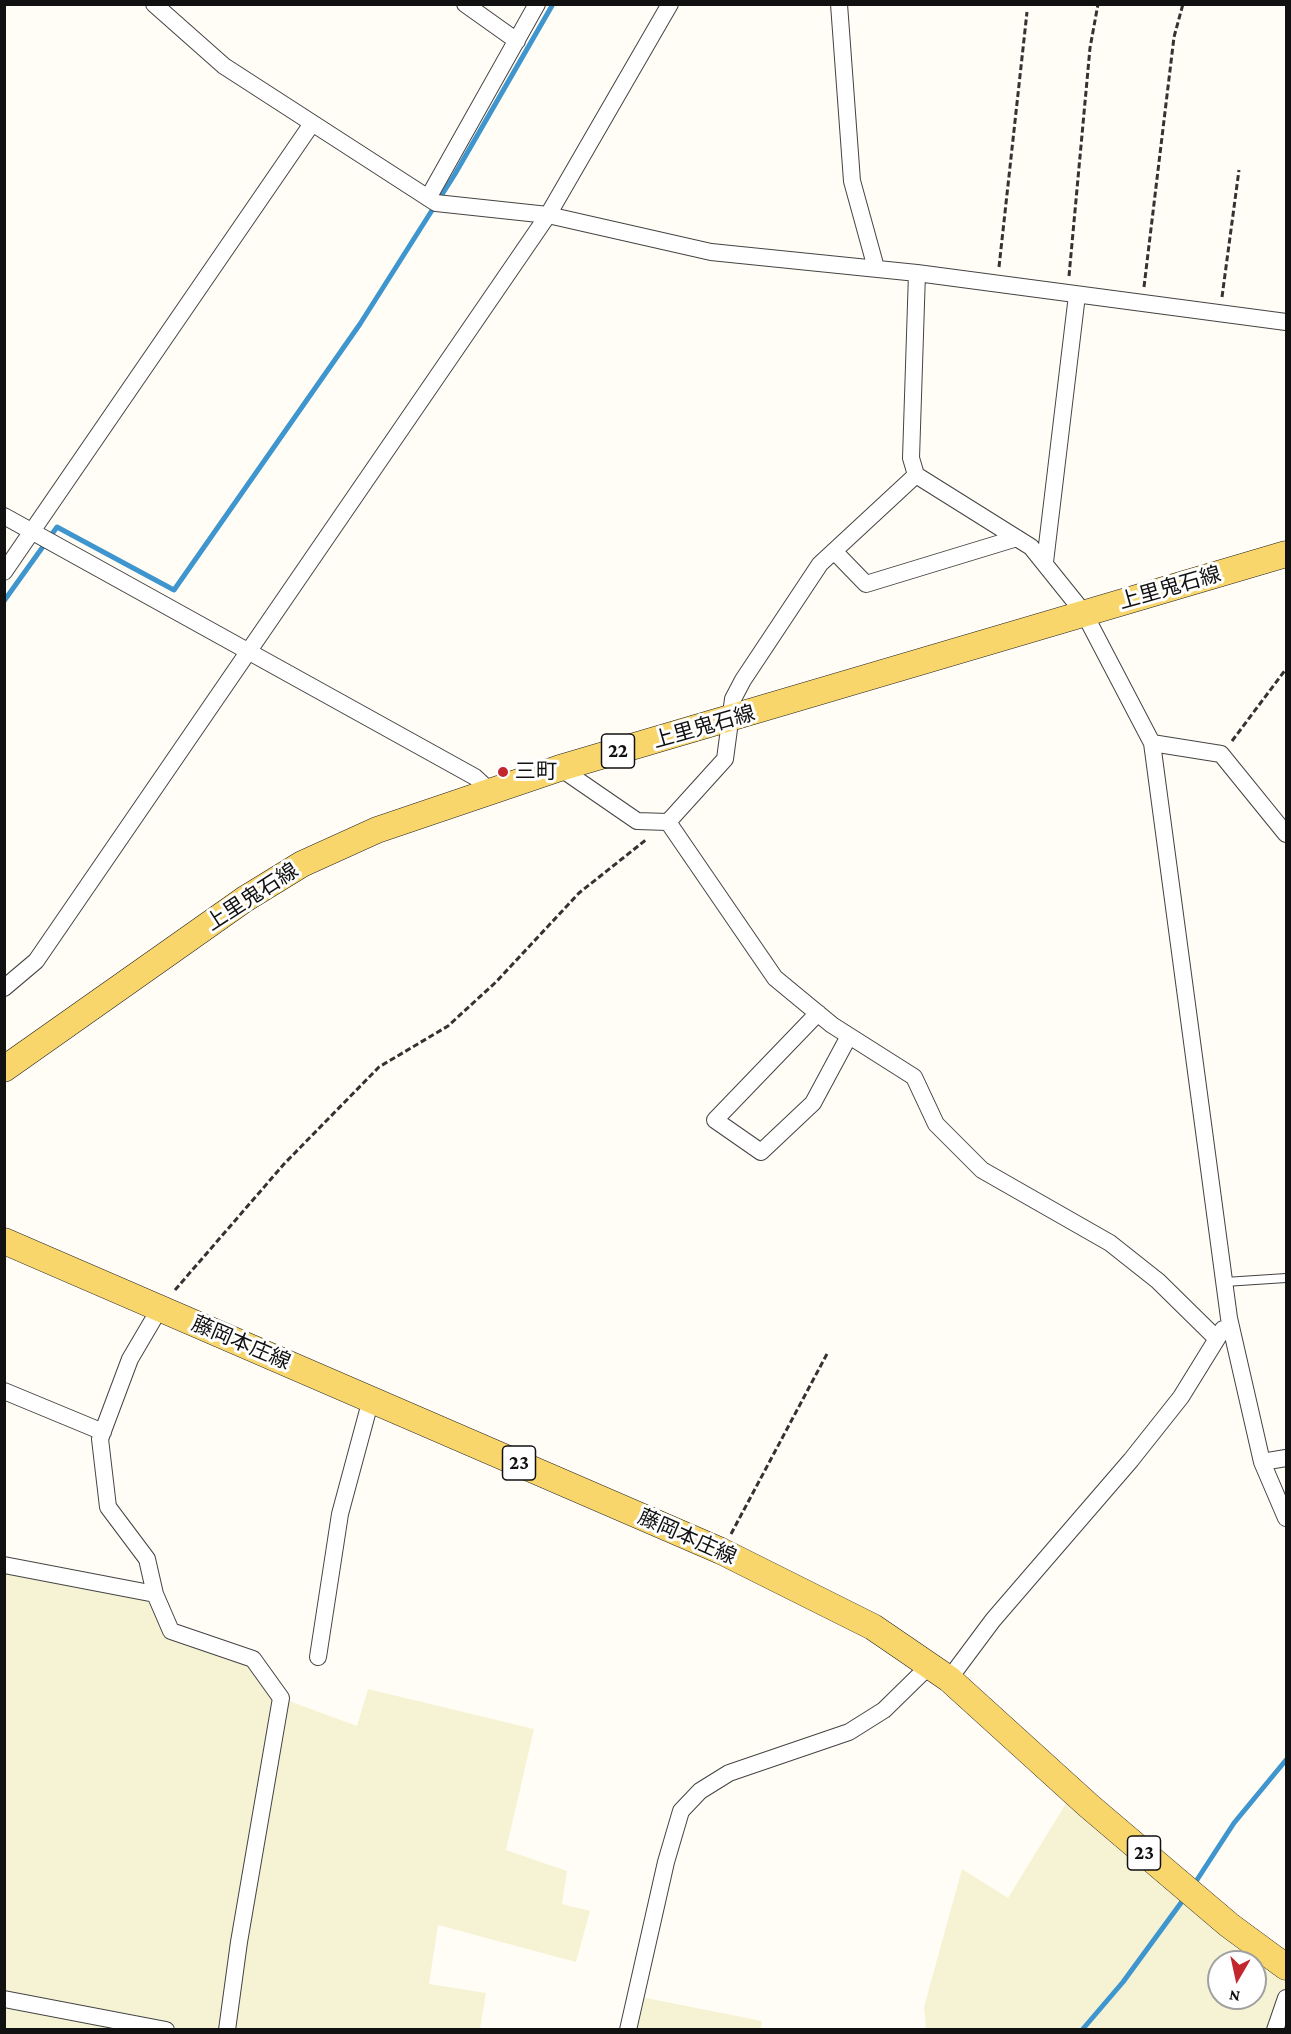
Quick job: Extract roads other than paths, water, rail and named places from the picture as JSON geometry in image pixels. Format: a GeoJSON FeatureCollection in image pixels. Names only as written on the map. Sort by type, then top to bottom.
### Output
{"type":"FeatureCollection","features":[{"type":"Feature","properties":{"kind":"main road","name":"上里鬼石線"},"geometry":{"type":"LineString","coordinates":[[4,1069],[245,899],[302,864],[376,830],[489,790],[560,768],[731,720],[1287,554]]}},
{"type":"Feature","properties":{"kind":"main road","name":"藤岡本庄線"},"geometry":{"type":"LineString","coordinates":[[4,1240],[721,1551],[873,1627],[939,1672],[1097,1814],[1228,1925],[1287,1967]]}},
{"type":"Feature","properties":{"kind":"street"},"geometry":{"type":"LineString","coordinates":[[154,4],[224,66],[311,125],[436,203],[548,215],[711,252],[876,268],[1287,322]]}},
{"type":"Feature","properties":{"kind":"street"},"geometry":{"type":"LineString","coordinates":[[465,4],[517,41]]}},
{"type":"Feature","properties":{"kind":"street"},"geometry":{"type":"LineString","coordinates":[[428,198],[537,4]]}},
{"type":"Feature","properties":{"kind":"street"},"geometry":{"type":"LineString","coordinates":[[4,988],[36,961],[548,215],[670,4]]}},
{"type":"Feature","properties":{"kind":"street"},"geometry":{"type":"LineString","coordinates":[[839,4],[852,181],[876,268]]}},
{"type":"Feature","properties":{"kind":"street"},"geometry":{"type":"LineString","coordinates":[[4,572],[311,125]]}},
{"type":"Feature","properties":{"kind":"street"},"geometry":{"type":"LineString","coordinates":[[917,273],[911,458],[916,475],[1017,538],[1045,562],[1084,613],[1152,743],[1229,1318],[1262,1462],[1287,1518]]}},
{"type":"Feature","properties":{"kind":"street"},"geometry":{"type":"LineString","coordinates":[[1045,562],[1073,294]]}},
{"type":"Feature","properties":{"kind":"street"},"geometry":{"type":"LineString","coordinates":[[560,768],[637,821],[668,822],[725,759],[734,699],[743,680],[820,564],[916,475]]}},
{"type":"Feature","properties":{"kind":"street"},"geometry":{"type":"LineString","coordinates":[[4,516],[475,777],[489,790]]}},
{"type":"Feature","properties":{"kind":"street"},"geometry":{"type":"LineString","coordinates":[[834,551],[866,584],[1017,538]]}},
{"type":"Feature","properties":{"kind":"street"},"geometry":{"type":"LineString","coordinates":[[1152,743],[1221,754],[1287,834]]}},
{"type":"Feature","properties":{"kind":"street"},"geometry":{"type":"LineString","coordinates":[[668,822],[775,978],[818,1013],[914,1077],[936,1124],[982,1170],[1110,1243],[1158,1281],[1217,1339]]}},
{"type":"Feature","properties":{"kind":"street"},"geometry":{"type":"LineString","coordinates":[[818,1013],[716,1120],[761,1152],[813,1103],[849,1035]]}},
{"type":"Feature","properties":{"kind":"street"},"geometry":{"type":"LineString","coordinates":[[160,1308],[130,1359],[100,1439],[108,1507],[147,1559],[155,1594],[171,1631],[253,1659],[280,1698],[226,2030]]}},
{"type":"Feature","properties":{"kind":"street"},"geometry":{"type":"LineString","coordinates":[[628,2030],[666,1862],[681,1811],[700,1791],[729,1773],[849,1732],[939,1672],[993,1620],[1131,1460],[1174,1406],[1229,1318]]}},
{"type":"Feature","properties":{"kind":"street"},"geometry":{"type":"LineString","coordinates":[[4,1391],[103,1432]]}},
{"type":"Feature","properties":{"kind":"street"},"geometry":{"type":"LineString","coordinates":[[318,1657],[340,1514],[371,1399]]}},
{"type":"Feature","properties":{"kind":"street"},"geometry":{"type":"LineString","coordinates":[[1262,1462],[1287,1458]]}},
{"type":"Feature","properties":{"kind":"street"},"geometry":{"type":"LineString","coordinates":[[4,1565],[155,1594]]}},
{"type":"Feature","properties":{"kind":"street"},"geometry":{"type":"LineString","coordinates":[[1275,2030],[1287,1998]]}},
{"type":"Feature","properties":{"kind":"street"},"geometry":{"type":"LineString","coordinates":[[4,1999],[166,2030]]}},
{"type":"Feature","properties":{"kind":"lane"},"geometry":{"type":"LineString","coordinates":[[1225,1282],[1287,1278]]}},
{"type":"Feature","properties":{"kind":"waterway"},"geometry":{"type":"LineString","coordinates":[[4,601],[57,527],[174,590],[360,324],[455,174],[553,4]]}},
{"type":"Feature","properties":{"kind":"waterway"},"geometry":{"type":"LineString","coordinates":[[1193,1886],[1234,1823],[1286,1760]]}},
{"type":"Feature","properties":{"kind":"waterway"},"geometry":{"type":"LineString","coordinates":[[1082,2030],[1123,1982],[1186,1896]]}},
{"type":"Feature","properties":{"kind":"place","name":"三町"},"geometry":{"type":"Point","coordinates":[503,772]}}]}
